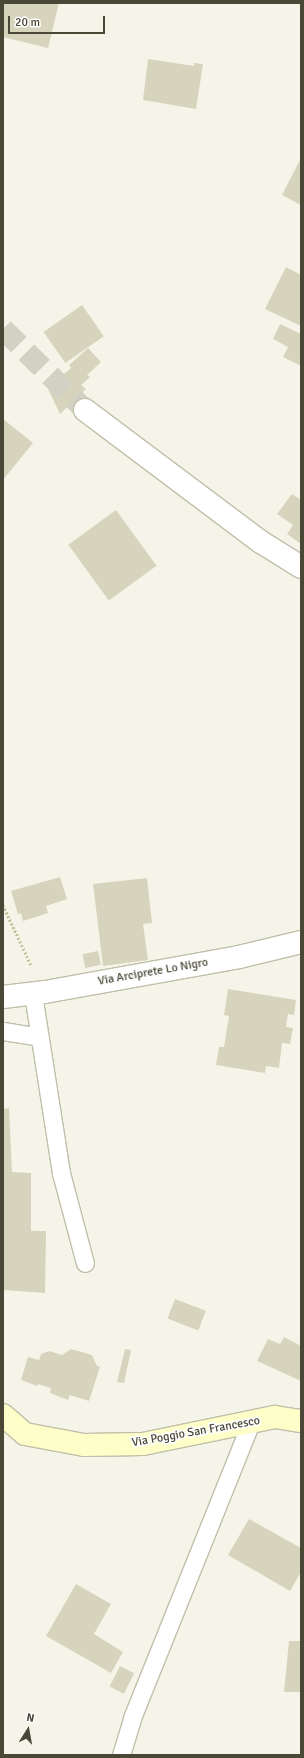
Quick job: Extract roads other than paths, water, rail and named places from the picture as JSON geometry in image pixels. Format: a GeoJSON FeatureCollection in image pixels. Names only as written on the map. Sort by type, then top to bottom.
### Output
{"type":"FeatureCollection","features":[{"type":"Feature","properties":{"kind":"street"},"geometry":{"type":"LineString","coordinates":[[85,410],[261,542],[301,567]]}},
{"type":"Feature","properties":{"kind":"street","name":"Via Arciprete Lo Nigro"},"geometry":{"type":"LineString","coordinates":[[3,997],[39,993],[239,957],[301,942]]}},
{"type":"Feature","properties":{"kind":"street","name":"Via Poggio San Francesco"},"geometry":{"type":"LineString","coordinates":[[3,1415],[25,1434],[84,1445],[144,1444],[275,1417],[301,1421]]}},
{"type":"Feature","properties":{"kind":"lane"},"geometry":{"type":"LineString","coordinates":[[39,993],[40,1037],[61,1172],[85,1263]]}},
{"type":"Feature","properties":{"kind":"lane"},"geometry":{"type":"LineString","coordinates":[[3,1031],[40,1037]]}},
{"type":"Feature","properties":{"kind":"lane"},"geometry":{"type":"LineString","coordinates":[[121,1755],[132,1718],[251,1422]]}},
{"type":"Feature","properties":{"kind":"tunnel"},"geometry":{"type":"LineString","coordinates":[[3,329],[85,410]]}}]}
